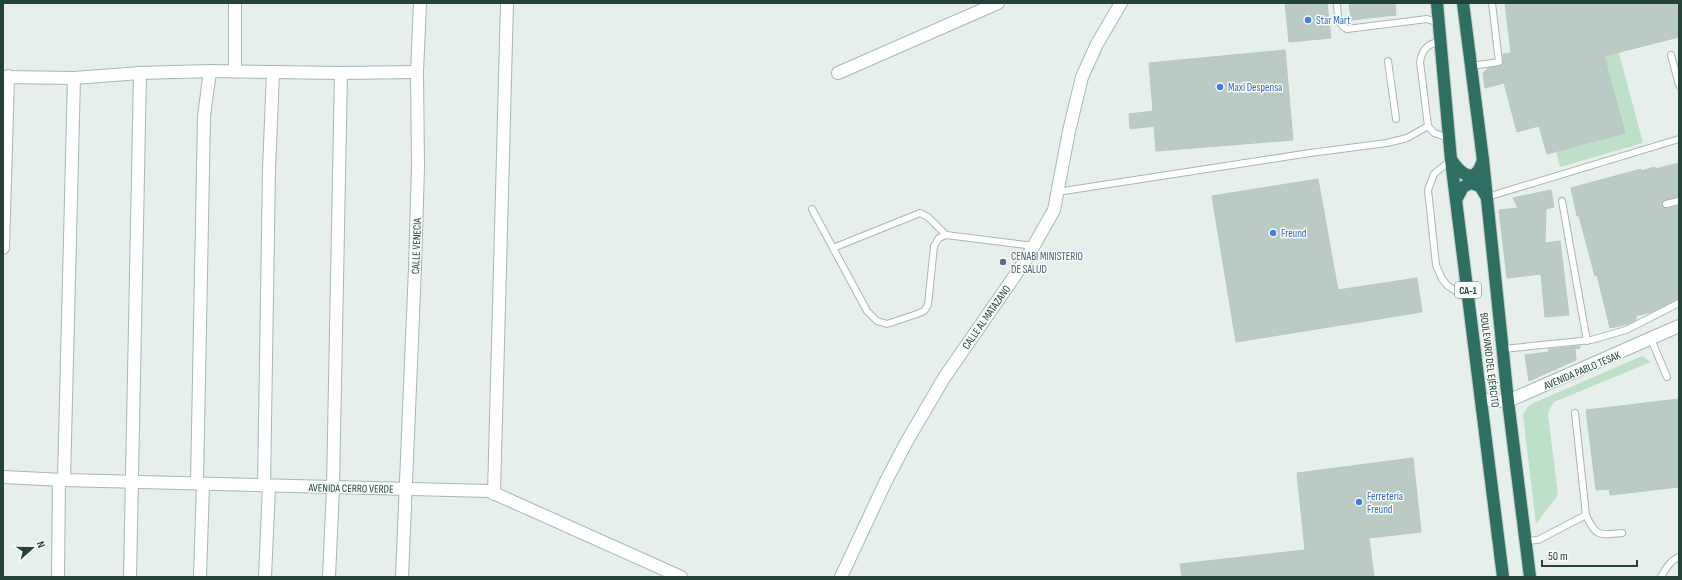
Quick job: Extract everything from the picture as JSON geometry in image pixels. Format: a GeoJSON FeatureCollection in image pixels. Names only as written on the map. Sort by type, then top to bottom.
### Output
{"type":"FeatureCollection","features":[{"type":"Feature","properties":{"kind":"highway","name":"BOULEVARD DEL EJÉRCITO"},"geometry":{"type":"LineString","coordinates":[[1437,3],[1451,160],[1503,577]]}},
{"type":"Feature","properties":{"kind":"highway","name":"BOULEVARD DEL EJÉRCITO"},"geometry":{"type":"LineString","coordinates":[[1463,3],[1483,160],[1508,402],[1530,577]]}},
{"type":"Feature","properties":{"kind":"highway"},"geometry":{"type":"LineString","coordinates":[[1451,160],[1462,174],[1469,176],[1479,170],[1483,160]]}},
{"type":"Feature","properties":{"kind":"highway"},"geometry":{"type":"LineString","coordinates":[[1456,200],[1463,187],[1472,183],[1480,186],[1487,197]]}},
{"type":"Feature","properties":{"kind":"street"},"geometry":{"type":"LineString","coordinates":[[235,3],[235,71]]}},
{"type":"Feature","properties":{"kind":"street","name":"CALLE VENECIA"},"geometry":{"type":"LineString","coordinates":[[402,577],[417,198],[417,72],[420,3]]}},
{"type":"Feature","properties":{"kind":"street"},"geometry":{"type":"LineString","coordinates":[[494,494],[506,3]]}},
{"type":"Feature","properties":{"kind":"street"},"geometry":{"type":"LineString","coordinates":[[838,73],[998,3]]}},
{"type":"Feature","properties":{"kind":"street","name":"CALLE AL MATAZANO"},"geometry":{"type":"LineString","coordinates":[[841,577],[886,481],[907,441],[944,378],[1025,261],[1054,210],[1069,131],[1082,77],[1097,44],[1121,3]]}},
{"type":"Feature","properties":{"kind":"street"},"geometry":{"type":"LineString","coordinates":[[200,577],[204,116],[210,71]]}},
{"type":"Feature","properties":{"kind":"street"},"geometry":{"type":"LineString","coordinates":[[3,248],[5,76],[74,78],[140,73],[210,71],[341,73],[417,72]]}},
{"type":"Feature","properties":{"kind":"street"},"geometry":{"type":"LineString","coordinates":[[265,577],[270,169],[273,72]]}},
{"type":"Feature","properties":{"kind":"street"},"geometry":{"type":"LineString","coordinates":[[130,577],[140,73]]}},
{"type":"Feature","properties":{"kind":"street"},"geometry":{"type":"LineString","coordinates":[[330,577],[341,73]]}},
{"type":"Feature","properties":{"kind":"street"},"geometry":{"type":"LineString","coordinates":[[58,577],[74,78]]}},
{"type":"Feature","properties":{"kind":"street","name":"AVENIDA PABLO TESAK"},"geometry":{"type":"LineString","coordinates":[[1482,400],[1508,402],[1679,326]]}},
{"type":"Feature","properties":{"kind":"street","name":"AVENIDA CERRO VERDE"},"geometry":{"type":"LineString","coordinates":[[3,477],[267,486],[488,491],[681,577]]}},
{"type":"Feature","properties":{"kind":"lane"},"geometry":{"type":"LineString","coordinates":[[1337,3],[1341,26],[1347,28],[1427,19],[1433,21],[1439,26]]}},
{"type":"Feature","properties":{"kind":"lane"},"geometry":{"type":"LineString","coordinates":[[1471,66],[1499,62],[1492,3]]}},
{"type":"Feature","properties":{"kind":"lane"},"geometry":{"type":"LineString","coordinates":[[1387,16],[1388,23]]}},
{"type":"Feature","properties":{"kind":"lane"},"geometry":{"type":"LineString","coordinates":[[1365,19],[1366,26]]}},
{"type":"Feature","properties":{"kind":"lane"},"geometry":{"type":"LineString","coordinates":[[1440,41],[1432,43],[1425,48],[1421,55],[1420,62],[1428,126],[1434,133],[1449,138]]}},
{"type":"Feature","properties":{"kind":"lane"},"geometry":{"type":"LineString","coordinates":[[1671,55],[1679,85]]}},
{"type":"Feature","properties":{"kind":"lane"},"geometry":{"type":"LineString","coordinates":[[1388,61],[1396,120]]}},
{"type":"Feature","properties":{"kind":"lane"},"geometry":{"type":"LineString","coordinates":[[1057,192],[1387,142],[1407,138],[1428,126]]}},
{"type":"Feature","properties":{"kind":"lane"},"geometry":{"type":"LineString","coordinates":[[1487,197],[1679,139]]}},
{"type":"Feature","properties":{"kind":"lane"},"geometry":{"type":"LineString","coordinates":[[1451,160],[1434,174],[1428,190],[1436,265],[1442,279],[1448,286],[1462,295],[1469,297]]}},
{"type":"Feature","properties":{"kind":"lane"},"geometry":{"type":"LineString","coordinates":[[1562,200],[1587,340]]}},
{"type":"Feature","properties":{"kind":"lane"},"geometry":{"type":"LineString","coordinates":[[1666,204],[1679,201]]}},
{"type":"Feature","properties":{"kind":"lane"},"geometry":{"type":"LineString","coordinates":[[812,209],[867,311],[877,321],[887,324],[918,314],[924,311],[928,305],[934,246],[939,238],[946,235],[1034,246]]}},
{"type":"Feature","properties":{"kind":"lane"},"geometry":{"type":"LineString","coordinates":[[833,248],[920,213],[928,217],[946,235]]}},
{"type":"Feature","properties":{"kind":"lane"},"geometry":{"type":"LineString","coordinates":[[1503,349],[1587,340],[1626,330],[1679,303]]}},
{"type":"Feature","properties":{"kind":"lane"},"geometry":{"type":"LineString","coordinates":[[1651,339],[1667,377]]}},
{"type":"Feature","properties":{"kind":"lane"},"geometry":{"type":"LineString","coordinates":[[1575,413],[1586,515],[1596,532],[1603,534],[1622,533]]}},
{"type":"Feature","properties":{"kind":"lane"},"geometry":{"type":"LineString","coordinates":[[1525,541],[1538,540],[1586,515]]}},
{"type":"Feature","properties":{"kind":"lane"},"geometry":{"type":"LineString","coordinates":[[1662,577],[1666,567],[1673,560],[1679,557]]}},
{"type":"Feature","properties":{"kind":"green space"},"geometry":{"type":"Polygon","coordinates":[[[1619,53],[1643,143],[1560,167],[1556,152],[1625,133],[1604,56],[1619,53]]]}},
{"type":"Feature","properties":{"kind":"green space"},"geometry":{"type":"Polygon","coordinates":[[[1642,356],[1651,362],[1554,402],[1550,408],[1548,415],[1558,495],[1536,524],[1523,415],[1525,410],[1534,403],[1642,356]]]}},
{"type":"Feature","properties":{"kind":"building","name":"Star Mart"},"geometry":{"type":"Polygon","coordinates":[[[1285,3],[1327,3],[1331,38],[1289,42],[1285,3]]]}},
{"type":"Feature","properties":{"kind":"building"},"geometry":{"type":"Polygon","coordinates":[[[1349,3],[1395,3],[1396,15],[1351,20],[1349,3]]]}},
{"type":"Feature","properties":{"kind":"building"},"geometry":{"type":"Polygon","coordinates":[[[1505,3],[1679,3],[1679,37],[1604,56],[1625,133],[1547,154],[1539,126],[1517,132],[1504,83],[1485,88],[1483,73],[1488,68],[1502,65],[1503,54],[1511,53],[1505,3]]]}},
{"type":"Feature","properties":{"kind":"building","name":"Maxi Despensa"},"geometry":{"type":"Polygon","coordinates":[[[1285,50],[1293,140],[1156,151],[1154,126],[1130,129],[1129,114],[1153,111],[1149,63],[1285,50]]]}},
{"type":"Feature","properties":{"kind":"building"},"geometry":{"type":"Polygon","coordinates":[[[1679,163],[1679,197],[1665,200],[1662,205],[1665,208],[1679,206],[1679,299],[1651,312],[1636,316],[1636,320],[1628,324],[1610,328],[1597,275],[1595,276],[1579,216],[1577,216],[1571,188],[1641,169],[1641,171],[1655,167],[1655,169],[1679,163]]]}},
{"type":"Feature","properties":{"kind":"building","name":"Freund"},"geometry":{"type":"Polygon","coordinates":[[[1318,179],[1338,290],[1417,278],[1422,312],[1236,342],[1212,196],[1318,179]]]}},
{"type":"Feature","properties":{"kind":"building"},"geometry":{"type":"Polygon","coordinates":[[[1551,190],[1554,207],[1546,209],[1545,243],[1560,241],[1569,315],[1545,317],[1541,274],[1507,278],[1499,210],[1518,208],[1513,198],[1551,190]]]}},
{"type":"Feature","properties":{"kind":"building"},"geometry":{"type":"Polygon","coordinates":[[[1580,346],[1580,348],[1575,349],[1576,360],[1529,381],[1525,355],[1549,352],[1548,349],[1580,346]]]}},
{"type":"Feature","properties":{"kind":"building"},"geometry":{"type":"Polygon","coordinates":[[[1679,399],[1679,487],[1610,495],[1609,489],[1596,490],[1586,410],[1679,399]]]}},
{"type":"Feature","properties":{"kind":"building","name":"Ferretería Freund"},"geometry":{"type":"Polygon","coordinates":[[[1413,458],[1421,532],[1369,538],[1374,577],[1182,577],[1180,564],[1305,550],[1297,473],[1413,458]]]}},
{"type":"Feature","properties":{"kind":"place","name":"Star Mart"},"geometry":{"type":"Point","coordinates":[1308,20]}},
{"type":"Feature","properties":{"kind":"place","name":"Maxi Despensa"},"geometry":{"type":"Point","coordinates":[1220,87]}},
{"type":"Feature","properties":{"kind":"place","name":"Freund"},"geometry":{"type":"Point","coordinates":[1273,233]}},
{"type":"Feature","properties":{"kind":"place","name":"CENABI MINISTERIO DE SALUD"},"geometry":{"type":"Point","coordinates":[1003,262]}},
{"type":"Feature","properties":{"kind":"place","name":"Ferretería Freund"},"geometry":{"type":"Point","coordinates":[1359,502]}}]}
